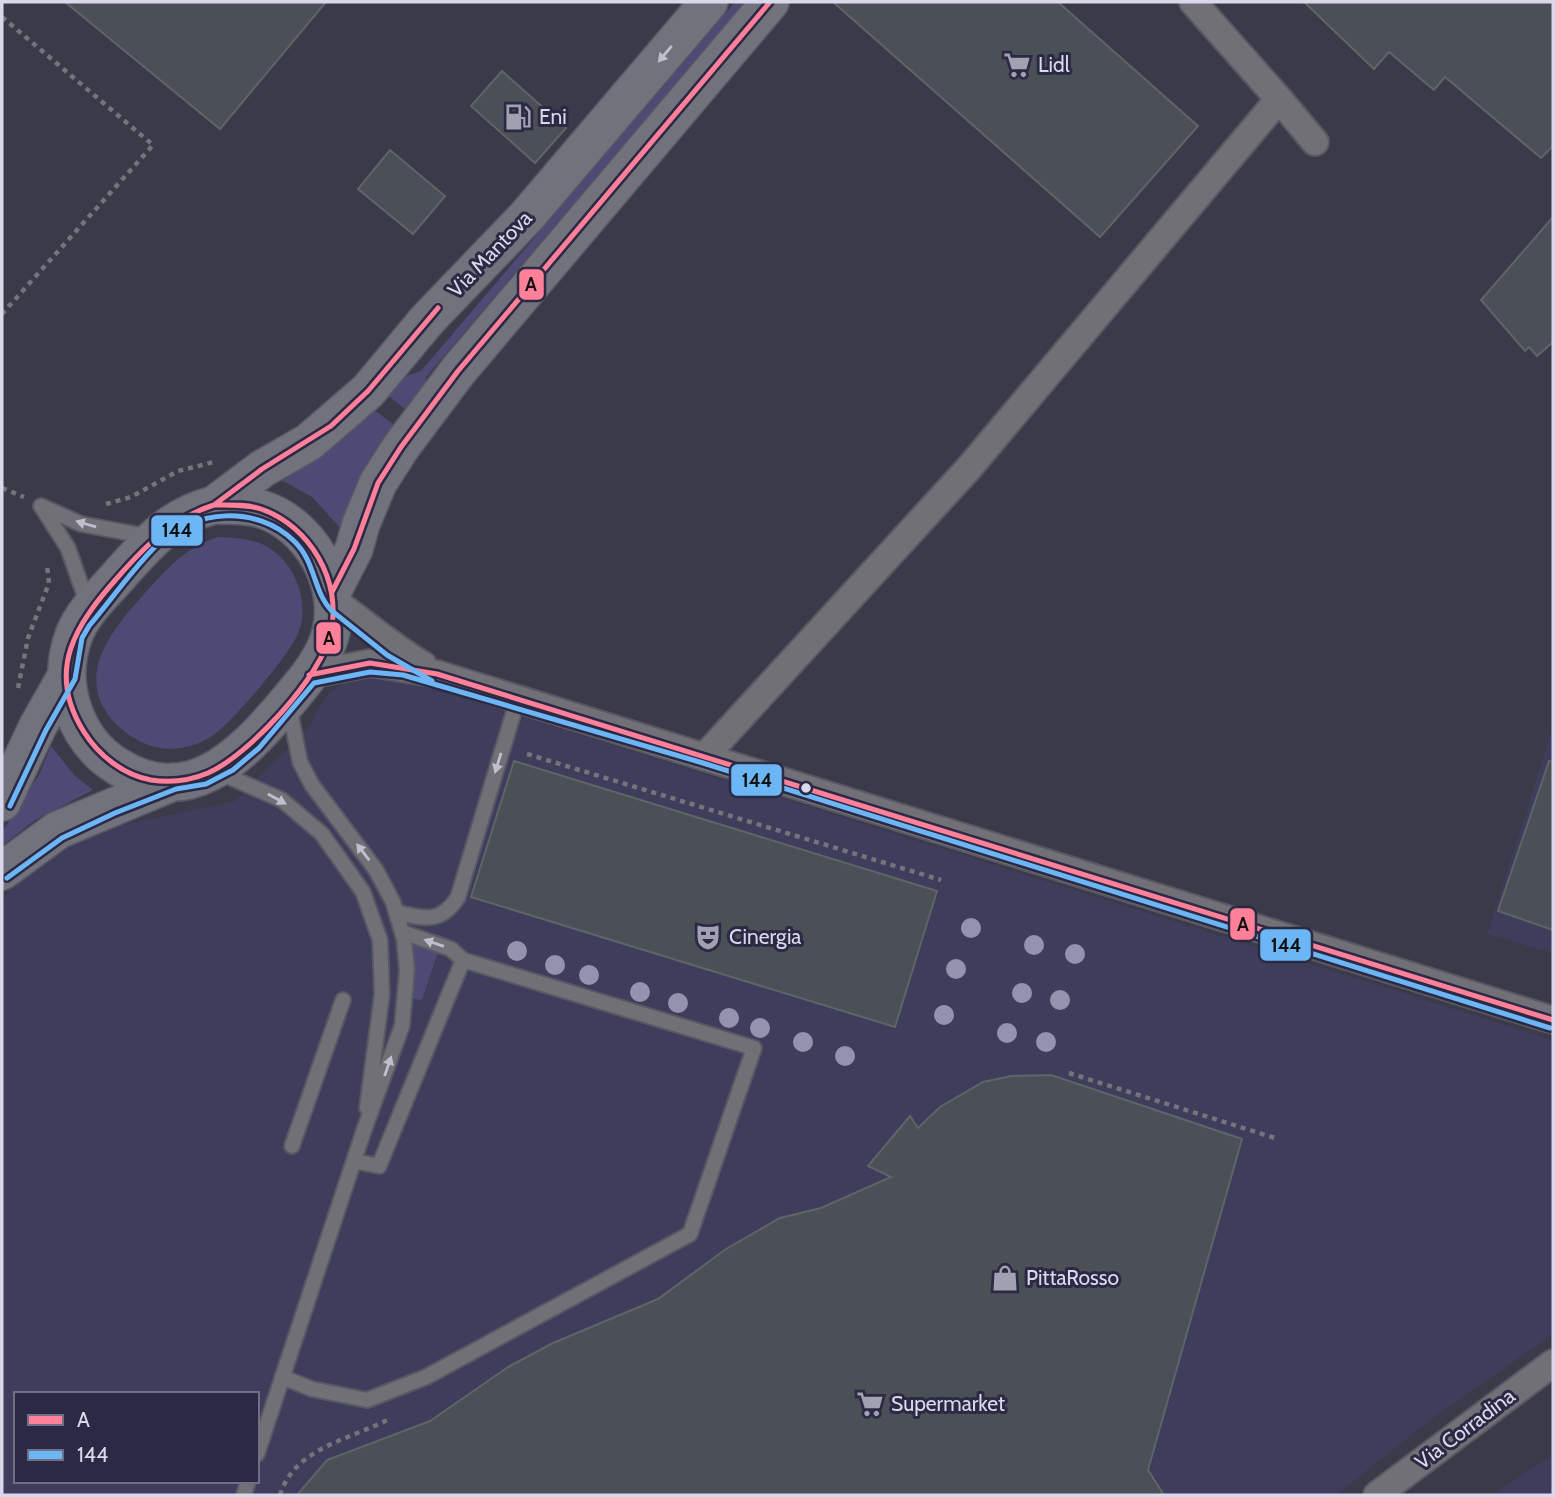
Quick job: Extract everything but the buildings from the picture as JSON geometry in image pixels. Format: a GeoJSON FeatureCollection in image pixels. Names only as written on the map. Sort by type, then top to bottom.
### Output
{"type":"FeatureCollection","features":[{"type":"Feature","properties":{"kind":"main road","name":"Via Mantova"},"geometry":{"type":"LineString","coordinates":[[2,802],[38,726],[67,675],[74,635],[89,610],[152,537],[181,516],[214,505],[262,469],[309,442],[368,391],[427,320],[527,216],[709,2]]}},
{"type":"Feature","properties":{"kind":"main road","name":"Via Mantova"},"geometry":{"type":"LineString","coordinates":[[2,871],[58,830],[174,781],[216,771],[247,747],[299,688],[331,632],[333,597],[354,548],[360,524],[379,483],[401,447],[467,361],[770,2]]}},
{"type":"Feature","properties":{"kind":"main road","name":"Via Mantova"},"geometry":{"type":"LineString","coordinates":[[214,505],[262,510],[292,527],[319,558],[333,597]]}},
{"type":"Feature","properties":{"kind":"main road","name":"Via Mantova"},"geometry":{"type":"LineString","coordinates":[[67,675],[74,715],[96,748],[118,766],[132,773],[174,781]]}},
{"type":"Feature","properties":{"kind":"street"},"geometry":{"type":"LineString","coordinates":[[1193,2],[1315,142]]}},
{"type":"Feature","properties":{"kind":"street"},"geometry":{"type":"LineString","coordinates":[[706,755],[969,468],[1279,99]]}},
{"type":"Feature","properties":{"kind":"street"},"geometry":{"type":"LineString","coordinates":[[333,597],[385,643],[437,674]]}},
{"type":"Feature","properties":{"kind":"street"},"geometry":{"type":"LineString","coordinates":[[299,688],[370,663],[437,674],[706,755],[1553,1020]]}},
{"type":"Feature","properties":{"kind":"street","name":"Via Corradina"},"geometry":{"type":"LineString","coordinates":[[1377,1495],[1553,1363]]}},
{"type":"Feature","properties":{"kind":"lane"},"geometry":{"type":"LineString","coordinates":[[89,610],[68,548],[41,506],[81,524],[152,537]]}},
{"type":"Feature","properties":{"kind":"lane"},"geometry":{"type":"LineString","coordinates":[[259,1448],[364,1130],[402,1026],[407,970],[402,932],[396,912],[376,870],[312,785],[300,762],[299,688]]}},
{"type":"Feature","properties":{"kind":"lane"},"geometry":{"type":"LineString","coordinates":[[396,912],[426,920],[440,917],[458,897],[518,698]]}},
{"type":"Feature","properties":{"kind":"lane"},"geometry":{"type":"LineString","coordinates":[[216,771],[282,800],[322,834],[363,892],[380,940],[382,994],[364,1130]]}},
{"type":"Feature","properties":{"kind":"lane"},"geometry":{"type":"LineString","coordinates":[[282,1377],[312,1389],[367,1400],[426,1377],[690,1234],[754,1048],[463,960],[451,949],[402,932]]}},
{"type":"Feature","properties":{"kind":"lane"},"geometry":{"type":"LineString","coordinates":[[354,1161],[379,1166],[463,960]]}},
{"type":"Feature","properties":{"kind":"lane"},"geometry":{"type":"LineString","coordinates":[[292,1146],[343,999]]}},
{"type":"Feature","properties":{"kind":"path"},"geometry":{"type":"LineString","coordinates":[[2,17],[153,145],[2,314]]}},
{"type":"Feature","properties":{"kind":"path"},"geometry":{"type":"LineString","coordinates":[[98,504],[120,502],[166,476],[222,459]]}},
{"type":"Feature","properties":{"kind":"path"},"geometry":{"type":"LineString","coordinates":[[16,695],[28,638],[49,583],[46,560]]}},
{"type":"Feature","properties":{"kind":"path"},"geometry":{"type":"LineString","coordinates":[[527,754],[941,880]]}},
{"type":"Feature","properties":{"kind":"path"},"geometry":{"type":"LineString","coordinates":[[1069,1073],[1278,1139]]}},
{"type":"Feature","properties":{"kind":"shaded area"},"geometry":{"type":"Polygon","coordinates":[[[735,2],[745,2],[426,377],[424,399],[411,414],[385,393],[400,378],[421,371],[735,2]]]}},
{"type":"Feature","properties":{"kind":"shaded area"},"geometry":{"type":"Polygon","coordinates":[[[372,408],[399,429],[345,533],[312,497],[278,478],[335,444],[372,408]]]}},
{"type":"Feature","properties":{"kind":"shaded area"},"geometry":{"type":"Polygon","coordinates":[[[218,537],[264,545],[284,560],[301,594],[302,619],[299,631],[286,654],[262,685],[211,737],[171,749],[148,745],[115,723],[103,706],[97,688],[101,655],[120,623],[169,568],[195,547],[218,537]]]}},
{"type":"Feature","properties":{"kind":"shaded area"},"geometry":{"type":"Polygon","coordinates":[[[364,673],[399,678],[1553,1040],[1553,1334],[1433,1418],[1336,1495],[2,1495],[2,899],[28,873],[70,844],[112,827],[235,801],[311,725],[319,706],[348,679],[364,673]]]}},
{"type":"Feature","properties":{"kind":"shaded area"},"geometry":{"type":"Polygon","coordinates":[[[1553,727],[1553,953],[1487,934],[1553,727]]]}},
{"type":"Feature","properties":{"kind":"shaded area"},"geometry":{"type":"Polygon","coordinates":[[[51,746],[75,776],[93,790],[35,820],[2,846],[2,832],[39,775],[51,746]]]}},
{"type":"Feature","properties":{"kind":"shaded area"},"geometry":{"type":"Polygon","coordinates":[[[412,943],[438,952],[422,1000],[413,999],[409,946],[412,943]]]}},
{"type":"Feature","properties":{"kind":"shaded area"},"geometry":{"type":"Polygon","coordinates":[[[1553,1455],[1553,1495],[1491,1495],[1553,1455]]]}},
{"type":"Feature","properties":{"kind":"transit line","name":"A"},"geometry":{"type":"LineString","coordinates":[[332,592],[354,549],[378,483],[401,447],[458,371],[770,2]]}},
{"type":"Feature","properties":{"kind":"transit line","name":"A"},"geometry":{"type":"LineString","coordinates":[[214,505],[262,469],[331,426],[368,391],[438,308]]}},
{"type":"Feature","properties":{"kind":"transit line","name":"A"},"geometry":{"type":"LineString","coordinates":[[214,505],[261,509],[279,517],[308,542],[327,575],[332,594],[331,632],[325,650],[299,691],[282,712],[243,750],[225,764],[201,776],[180,781],[151,780],[131,774],[113,763],[97,749],[84,732],[67,688],[71,649],[89,612],[139,554],[173,525],[214,505]]}},
{"type":"Feature","properties":{"kind":"transit line","name":"144"},"geometry":{"type":"LineString","coordinates":[[10,806],[46,730],[75,679],[82,638],[89,626],[158,544],[173,532],[208,518],[244,517],[279,529],[294,541],[307,558],[321,595],[332,611],[387,655],[432,681]]}},
{"type":"Feature","properties":{"kind":"transit line","name":"A"},"geometry":{"type":"LineString","coordinates":[[309,675],[370,663],[437,674],[1553,1020]]}},
{"type":"Feature","properties":{"kind":"transit line","name":"144"},"geometry":{"type":"LineString","coordinates":[[7,878],[62,838],[115,813],[176,789],[206,784],[233,770],[259,748],[314,683],[370,672],[403,675],[703,763],[1550,1028]]}},
{"type":"Feature","properties":{"kind":"place","name":"Lidl"},"geometry":{"type":"Point","coordinates":[1017,65]}},
{"type":"Feature","properties":{"kind":"place","name":"Eni"},"geometry":{"type":"Point","coordinates":[518,117]}},
{"type":"Feature","properties":{"kind":"place","name":"Cinergia"},"geometry":{"type":"Point","coordinates":[708,937]}},
{"type":"Feature","properties":{"kind":"place","name":"PittaRosso"},"geometry":{"type":"Point","coordinates":[1005,1278]}},
{"type":"Feature","properties":{"kind":"place","name":"Supermarket"},"geometry":{"type":"Point","coordinates":[870,1404]}}]}
